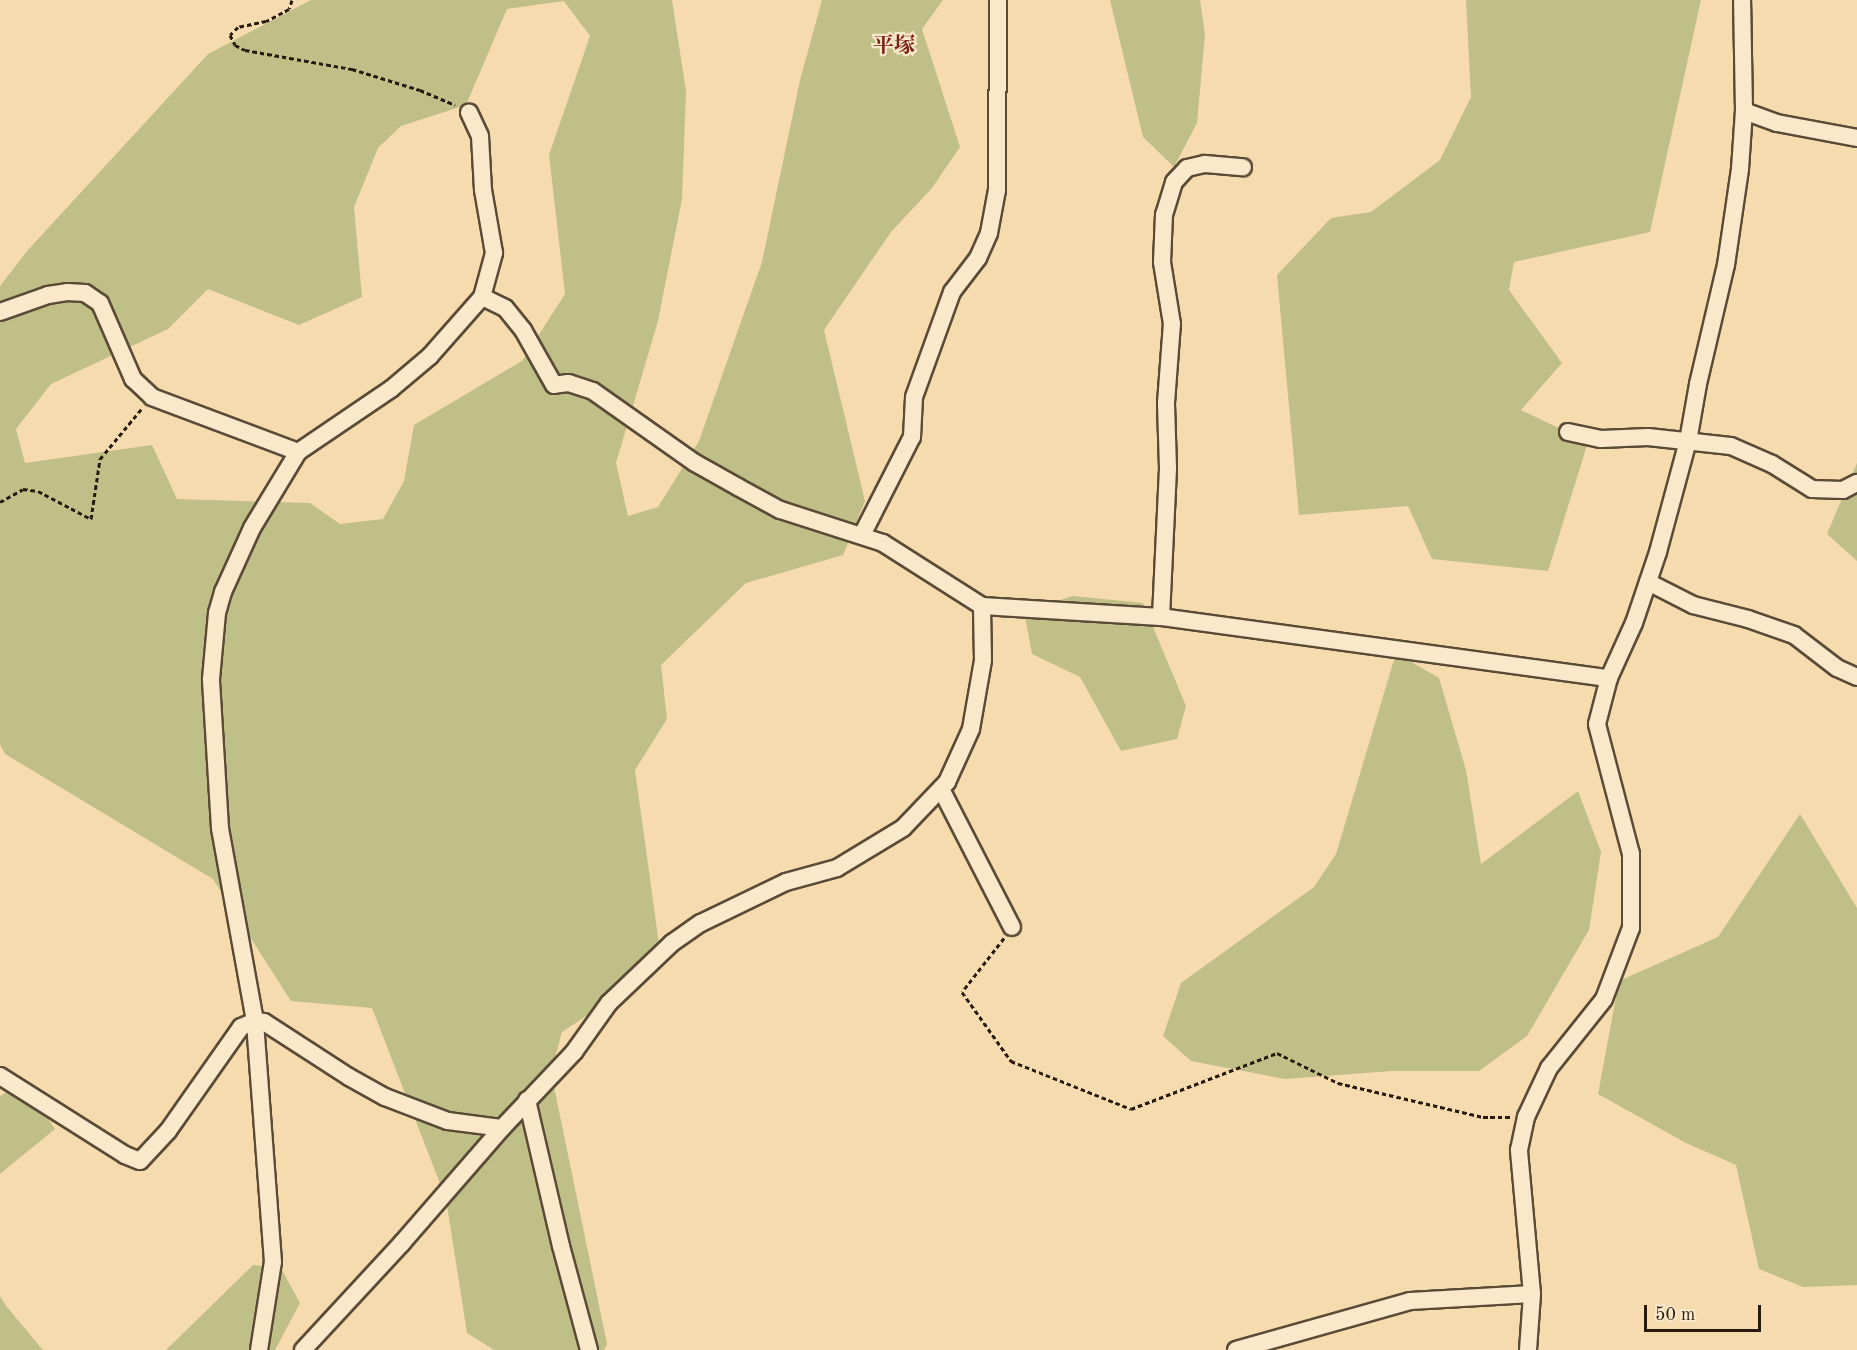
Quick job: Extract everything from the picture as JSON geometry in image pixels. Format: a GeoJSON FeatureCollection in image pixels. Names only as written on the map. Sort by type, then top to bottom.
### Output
{"type":"FeatureCollection","features":[{"type":"Feature","properties":{"kind":"street"},"geometry":{"type":"LineString","coordinates":[[862,535],[912,437],[914,397],[952,292],[978,258],[989,233],[997,190],[998,0]]}},
{"type":"Feature","properties":{"kind":"street"},"geometry":{"type":"LineString","coordinates":[[1528,1350],[1532,1294],[1519,1150],[1526,1118],[1550,1068],[1604,999],[1631,928],[1631,854],[1598,724],[1609,678],[1634,623],[1648,582],[1688,441],[1726,265],[1740,169],[1744,111],[1742,0]]}},
{"type":"Feature","properties":{"kind":"street"},"geometry":{"type":"LineString","coordinates":[[1744,111],[1777,123],[1857,138]]}},
{"type":"Feature","properties":{"kind":"street"},"geometry":{"type":"LineString","coordinates":[[260,1350],[273,1262],[255,1021],[220,828],[211,679],[218,612],[223,592],[252,528],[298,452],[391,389],[430,357],[482,297],[494,253],[483,190],[480,136],[469,112]]}},
{"type":"Feature","properties":{"kind":"street"},"geometry":{"type":"LineString","coordinates":[[1161,616],[1168,468],[1166,404],[1172,324],[1162,262],[1164,215],[1174,182],[1186,168],[1205,164],[1243,167]]}},
{"type":"Feature","properties":{"kind":"street"},"geometry":{"type":"LineString","coordinates":[[0,312],[48,295],[67,292],[85,293],[99,303],[133,379],[152,397],[298,452]]}},
{"type":"Feature","properties":{"kind":"street"},"geometry":{"type":"LineString","coordinates":[[482,297],[505,308],[517,322],[554,385],[568,383],[593,391],[695,463],[780,510],[883,543],[982,606],[1161,616],[1609,678]]}},
{"type":"Feature","properties":{"kind":"street"},"geometry":{"type":"LineString","coordinates":[[1568,432],[1601,439],[1648,437],[1731,446],[1772,464],[1812,489],[1843,490],[1857,483]]}},
{"type":"Feature","properties":{"kind":"street"},"geometry":{"type":"LineString","coordinates":[[1648,582],[1693,605],[1748,619],[1794,635],[1837,668],[1857,676]]}},
{"type":"Feature","properties":{"kind":"street"},"geometry":{"type":"LineString","coordinates":[[303,1350],[402,1244],[527,1100],[574,1052],[609,1004],[672,943],[701,923],[786,882],[837,868],[903,828],[941,789],[947,782],[971,729],[983,660],[982,606]]}},
{"type":"Feature","properties":{"kind":"street"},"geometry":{"type":"LineString","coordinates":[[941,789],[1012,927]]}},
{"type":"Feature","properties":{"kind":"street"},"geometry":{"type":"LineString","coordinates":[[0,1076],[125,1155],[140,1161],[168,1131],[241,1028],[255,1021],[264,1022],[349,1077],[415,1110],[447,1121],[502,1128]]}},
{"type":"Feature","properties":{"kind":"street"},"geometry":{"type":"LineString","coordinates":[[527,1100],[561,1246],[589,1350]]}},
{"type":"Feature","properties":{"kind":"street"},"geometry":{"type":"LineString","coordinates":[[1236,1350],[1410,1301],[1532,1294]]}},
{"type":"Feature","properties":{"kind":"path"},"geometry":{"type":"LineString","coordinates":[[292,0],[289,9],[266,21],[238,27],[230,35],[235,45],[245,50],[352,69],[420,90],[469,112]]}},
{"type":"Feature","properties":{"kind":"path"},"geometry":{"type":"LineString","coordinates":[[0,502],[23,489],[38,491],[91,519],[100,459],[152,397]]}},
{"type":"Feature","properties":{"kind":"path"},"geometry":{"type":"LineString","coordinates":[[1012,927],[962,992],[1011,1061],[1131,1109],[1278,1053],[1338,1083],[1483,1117],[1526,1118]]}},
{"type":"Feature","properties":{"kind":"shaded area"},"geometry":{"type":"Polygon","coordinates":[[[311,0],[672,0],[686,91],[682,199],[658,321],[616,463],[628,516],[658,507],[699,441],[762,262],[800,80],[822,0],[943,0],[922,29],[960,147],[932,188],[891,232],[824,330],[865,501],[843,555],[746,583],[661,665],[667,719],[635,770],[662,966],[562,1032],[551,1072],[607,1344],[604,1350],[494,1350],[467,1333],[446,1199],[372,1008],[291,1001],[213,879],[5,754],[0,744],[0,286],[28,250],[208,54],[311,0]],[[564,1],[507,9],[466,105],[401,126],[378,148],[354,207],[362,297],[299,325],[208,289],[168,329],[51,384],[16,429],[25,463],[152,445],[177,499],[310,503],[340,524],[383,519],[404,481],[414,425],[522,361],[565,294],[549,155],[590,36],[564,1]]]}},
{"type":"Feature","properties":{"kind":"shaded area"},"geometry":{"type":"Polygon","coordinates":[[[1110,0],[1200,0],[1205,35],[1197,123],[1174,167],[1143,137],[1110,0]]]}},
{"type":"Feature","properties":{"kind":"shaded area"},"geometry":{"type":"Polygon","coordinates":[[[1466,0],[1701,0],[1650,232],[1514,262],[1509,290],[1562,363],[1521,410],[1588,442],[1548,571],[1432,559],[1408,506],[1299,515],[1277,275],[1331,218],[1371,212],[1440,160],[1471,97],[1466,0]]]}},
{"type":"Feature","properties":{"kind":"shaded area"},"geometry":{"type":"Polygon","coordinates":[[[1857,463],[1857,561],[1827,534],[1857,463]]]}},
{"type":"Feature","properties":{"kind":"shaded area"},"geometry":{"type":"Polygon","coordinates":[[[1073,596],[1143,603],[1186,706],[1177,739],[1121,751],[1080,677],[1032,654],[1024,611],[1073,596]]]}},
{"type":"Feature","properties":{"kind":"shaded area"},"geometry":{"type":"Polygon","coordinates":[[[1396,653],[1439,678],[1466,770],[1481,864],[1578,791],[1601,852],[1589,930],[1527,1036],[1479,1071],[1392,1071],[1285,1079],[1191,1061],[1163,1036],[1181,983],[1314,887],[1336,854],[1396,653]]]}},
{"type":"Feature","properties":{"kind":"shaded area"},"geometry":{"type":"Polygon","coordinates":[[[1800,814],[1857,908],[1857,1285],[1803,1287],[1759,1269],[1736,1165],[1686,1143],[1598,1094],[1619,981],[1718,937],[1800,814]]]}},
{"type":"Feature","properties":{"kind":"shaded area"},"geometry":{"type":"Polygon","coordinates":[[[23,1083],[55,1129],[0,1174],[0,1096],[23,1083]]]}},
{"type":"Feature","properties":{"kind":"shaded area"},"geometry":{"type":"Polygon","coordinates":[[[253,1265],[281,1268],[300,1303],[275,1350],[166,1350],[253,1265]]]}},
{"type":"Feature","properties":{"kind":"shaded area"},"geometry":{"type":"Polygon","coordinates":[[[0,1296],[7,1307],[43,1350],[0,1350],[0,1296]]]}},
{"type":"Feature","properties":{"kind":"district","name":"平塚"},"geometry":{"type":"Point","coordinates":[894,47]}}]}
